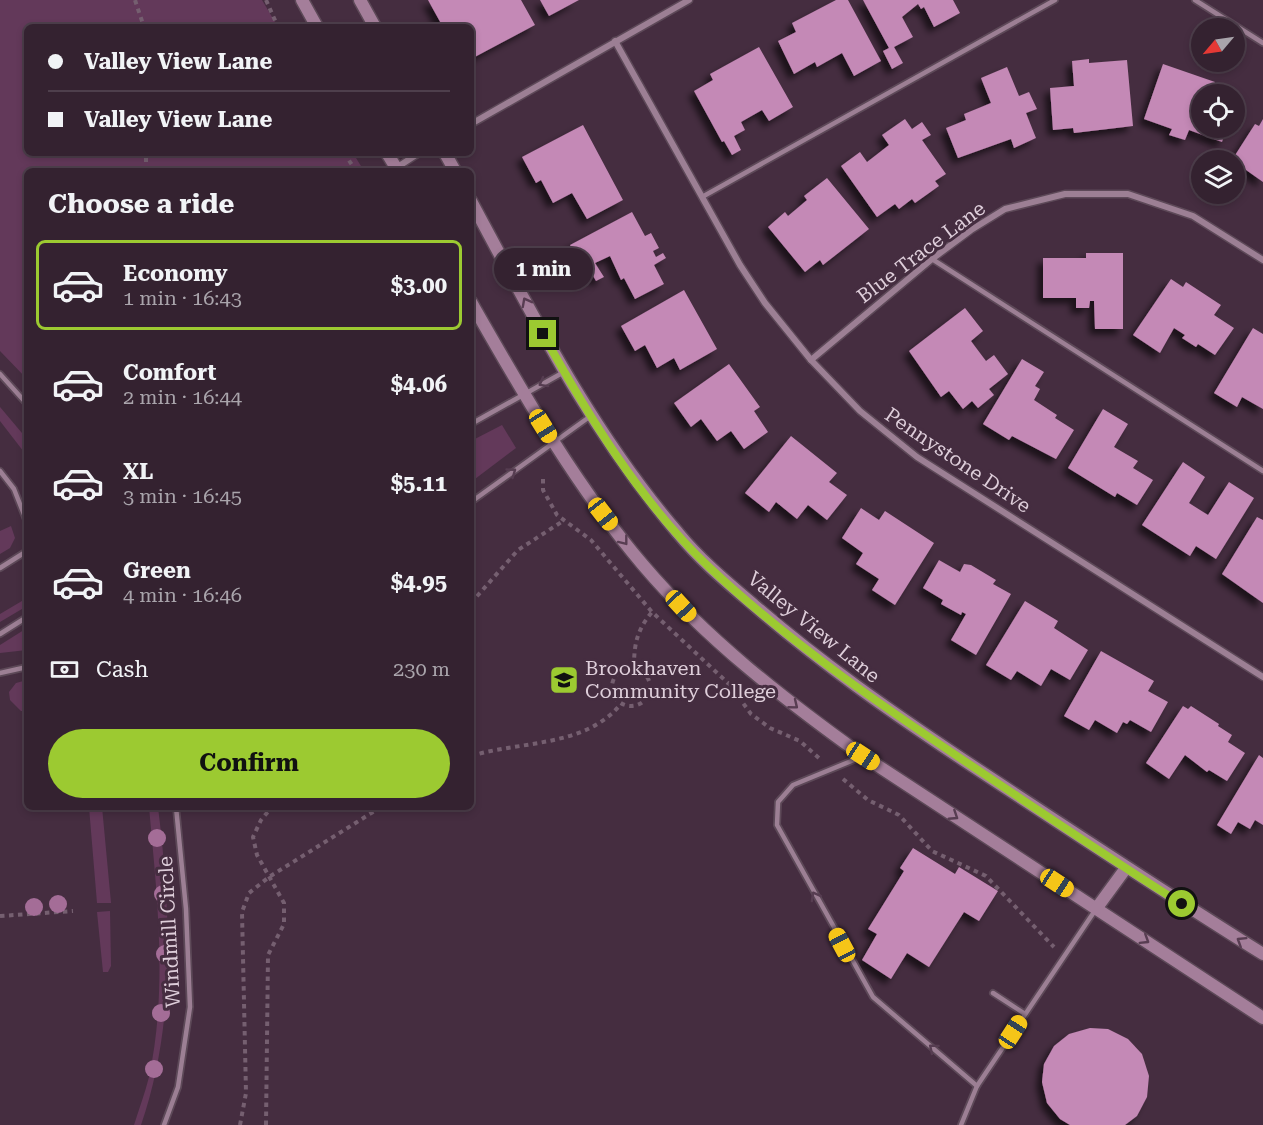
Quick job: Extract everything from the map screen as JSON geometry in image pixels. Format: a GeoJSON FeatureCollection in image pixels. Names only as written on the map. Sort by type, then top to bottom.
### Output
{"type":"FeatureCollection","features":[{"type":"Feature","properties":{"kind":"main road"},"geometry":{"type":"LineString","coordinates":[[302,0],[315,24]]}},
{"type":"Feature","properties":{"kind":"main road"},"geometry":{"type":"LineString","coordinates":[[360,0],[373,24]]}},
{"type":"Feature","properties":{"kind":"main road","name":"Valley View Lane"},"geometry":{"type":"LineString","coordinates":[[474,207],[564,372],[624,465],[679,534],[708,566],[798,644],[863,693],[1126,868],[1263,954]]}},
{"type":"Feature","properties":{"kind":"main road"},"geometry":{"type":"LineString","coordinates":[[474,307],[553,442],[644,565],[694,619],[805,714],[863,756],[1263,1018]]}},
{"type":"Feature","properties":{"kind":"main road"},"geometry":{"type":"LineString","coordinates":[[1096,909],[1126,868]]}},
{"type":"Feature","properties":{"kind":"street"},"geometry":{"type":"LineString","coordinates":[[474,122],[689,0]]}},
{"type":"Feature","properties":{"kind":"street","name":"Pennystone Drive"},"geometry":{"type":"LineString","coordinates":[[615,41],[740,265],[765,303],[811,360],[860,411],[917,457],[1263,677]]}},
{"type":"Feature","properties":{"kind":"street"},"geometry":{"type":"LineString","coordinates":[[398,168],[415,156]]}},
{"type":"Feature","properties":{"kind":"street","name":"Blue Trace Lane"},"geometry":{"type":"LineString","coordinates":[[811,360],[932,259],[1005,209],[1065,194],[1128,194],[1193,216],[1263,260]]}},
{"type":"Feature","properties":{"kind":"lane"},"geometry":{"type":"LineString","coordinates":[[702,197],[1055,0]]}},
{"type":"Feature","properties":{"kind":"lane"},"geometry":{"type":"LineString","coordinates":[[1195,0],[1263,43]]}},
{"type":"Feature","properties":{"kind":"lane"},"geometry":{"type":"LineString","coordinates":[[932,259],[1263,471]]}},
{"type":"Feature","properties":{"kind":"lane"},"geometry":{"type":"LineString","coordinates":[[474,422],[564,372]]}},
{"type":"Feature","properties":{"kind":"lane"},"geometry":{"type":"LineString","coordinates":[[0,374],[24,401]]}},
{"type":"Feature","properties":{"kind":"lane"},"geometry":{"type":"LineString","coordinates":[[474,500],[592,415]]}},
{"type":"Feature","properties":{"kind":"lane"},"geometry":{"type":"LineString","coordinates":[[0,471],[14,489],[24,514]]}},
{"type":"Feature","properties":{"kind":"lane"},"geometry":{"type":"LineString","coordinates":[[0,568],[24,553]]}},
{"type":"Feature","properties":{"kind":"lane"},"geometry":{"type":"LineString","coordinates":[[0,634],[24,619]]}},
{"type":"Feature","properties":{"kind":"lane"},"geometry":{"type":"LineString","coordinates":[[0,673],[24,668]]}},
{"type":"Feature","properties":{"kind":"lane"},"geometry":{"type":"LineString","coordinates":[[863,756],[793,785],[778,802],[777,825],[868,991],[977,1086]]}},
{"type":"Feature","properties":{"kind":"lane","name":"Windmill Circle"},"geometry":{"type":"LineString","coordinates":[[164,1125],[178,1087],[190,1006],[186,909],[176,810]]}},
{"type":"Feature","properties":{"kind":"lane"},"geometry":{"type":"LineString","coordinates":[[961,1125],[977,1086],[1096,909]]}},
{"type":"Feature","properties":{"kind":"lane"},"geometry":{"type":"LineString","coordinates":[[993,993],[1025,1014]]}},
{"type":"Feature","properties":{"kind":"path"},"geometry":{"type":"LineString","coordinates":[[135,0],[143,24]]}},
{"type":"Feature","properties":{"kind":"path"},"geometry":{"type":"LineString","coordinates":[[266,0],[277,24]]}},
{"type":"Feature","properties":{"kind":"path"},"geometry":{"type":"LineString","coordinates":[[474,600],[518,550],[563,521]]}},
{"type":"Feature","properties":{"kind":"path"},"geometry":{"type":"LineString","coordinates":[[634,667],[634,646],[640,627],[652,612]]}},
{"type":"Feature","properties":{"kind":"path"},"geometry":{"type":"LineString","coordinates":[[474,755],[578,734],[597,725],[620,705],[634,706],[646,700],[650,687],[645,675],[634,667]]}},
{"type":"Feature","properties":{"kind":"path"},"geometry":{"type":"LineString","coordinates":[[620,705],[613,692],[613,681],[620,671],[634,667]]}},
{"type":"Feature","properties":{"kind":"path"},"geometry":{"type":"LineString","coordinates":[[266,1125],[268,955],[284,924],[284,903],[257,855],[253,837],[261,820],[269,810]]}},
{"type":"Feature","properties":{"kind":"path"},"geometry":{"type":"LineString","coordinates":[[240,1125],[246,1094],[242,912],[249,893],[269,877],[376,810]]}},
{"type":"Feature","properties":{"kind":"path"},"geometry":{"type":"LineString","coordinates":[[0,916],[73,911]]}},
{"type":"Feature","properties":{"kind":"shaded area"},"geometry":{"type":"Polygon","coordinates":[[[0,0],[262,0],[276,24],[24,24],[24,156],[355,156],[362,168],[24,168],[24,376],[0,351],[0,0]]]}},
{"type":"Feature","properties":{"kind":"shaded area"},"geometry":{"type":"Polygon","coordinates":[[[0,407],[24,435],[24,452],[0,421],[0,407]]]}},
{"type":"Feature","properties":{"kind":"shaded area"},"geometry":{"type":"Polygon","coordinates":[[[502,425],[516,448],[474,480],[474,439],[502,425]]]}},
{"type":"Feature","properties":{"kind":"shaded area"},"geometry":{"type":"Polygon","coordinates":[[[11,526],[15,538],[10,548],[0,554],[0,531],[11,526]]]}},
{"type":"Feature","properties":{"kind":"shaded area"},"geometry":{"type":"Polygon","coordinates":[[[24,600],[24,608],[0,622],[0,614],[24,600]]]}},
{"type":"Feature","properties":{"kind":"shaded area"},"geometry":{"type":"Polygon","coordinates":[[[24,630],[24,650],[0,653],[0,645],[24,630]]]}},
{"type":"Feature","properties":{"kind":"shaded area"},"geometry":{"type":"Polygon","coordinates":[[[24,681],[24,690],[22,690],[24,711],[21,711],[10,700],[9,692],[16,683],[24,681]]]}},
{"type":"Feature","properties":{"kind":"shaded area"},"geometry":{"type":"Polygon","coordinates":[[[89,810],[102,810],[111,903],[97,903],[89,810]]]}},
{"type":"Feature","properties":{"kind":"shaded area"},"geometry":{"type":"Polygon","coordinates":[[[149,810],[158,810],[166,887],[168,968],[160,1047],[152,1087],[141,1125],[134,1125],[149,1077],[158,1010],[159,942],[149,810]]]}},
{"type":"Feature","properties":{"kind":"shaded area"},"geometry":{"type":"Polygon","coordinates":[[[110,911],[111,966],[108,972],[103,972],[97,912],[110,911]]]}},
{"type":"Feature","properties":{"kind":"building"},"geometry":{"type":"Polygon","coordinates":[[[428,0],[521,0],[535,25],[474,57],[474,24],[441,24],[428,0]]]}},
{"type":"Feature","properties":{"kind":"building"},"geometry":{"type":"Polygon","coordinates":[[[540,0],[579,0],[549,16],[540,0]]]}},
{"type":"Feature","properties":{"kind":"building"},"geometry":{"type":"Polygon","coordinates":[[[836,0],[848,0],[881,61],[854,76],[842,53],[817,67],[815,62],[794,74],[778,41],[796,32],[792,23],[836,0]]]}},
{"type":"Feature","properties":{"kind":"building"},"geometry":{"type":"Polygon","coordinates":[[[863,0],[953,0],[960,13],[934,27],[924,7],[921,9],[918,4],[902,17],[913,37],[894,47],[903,63],[892,69],[883,51],[889,48],[863,0]]]}},
{"type":"Feature","properties":{"kind":"building"},"geometry":{"type":"Polygon","coordinates":[[[759,47],[793,107],[769,121],[762,110],[741,122],[745,130],[734,136],[741,150],[732,155],[724,141],[722,142],[694,91],[713,80],[710,74],[759,47]]]}},
{"type":"Feature","properties":{"kind":"building"},"geometry":{"type":"Polygon","coordinates":[[[1089,59],[1089,63],[1127,60],[1133,126],[1074,133],[1073,128],[1053,130],[1050,88],[1074,86],[1072,61],[1089,59]]]}},
{"type":"Feature","properties":{"kind":"building"},"geometry":{"type":"Polygon","coordinates":[[[1163,64],[1215,82],[1214,84],[1191,84],[1191,131],[1189,130],[1185,140],[1169,135],[1172,129],[1144,119],[1163,64]]]}},
{"type":"Feature","properties":{"kind":"building"},"geometry":{"type":"Polygon","coordinates":[[[1007,67],[1019,96],[1029,92],[1037,109],[1026,113],[1036,138],[1014,148],[1011,139],[958,158],[946,128],[966,120],[964,114],[991,103],[981,78],[1007,67]]]}},
{"type":"Feature","properties":{"kind":"building"},"geometry":{"type":"Polygon","coordinates":[[[905,119],[912,129],[922,122],[931,135],[922,140],[946,174],[935,181],[939,186],[915,203],[912,199],[899,209],[895,204],[877,217],[841,166],[860,152],[867,162],[889,145],[882,135],[905,119]]]}},
{"type":"Feature","properties":{"kind":"building"},"geometry":{"type":"Polygon","coordinates":[[[1263,119],[1263,182],[1245,169],[1245,150],[1238,150],[1255,124],[1259,126],[1263,119]]]}},
{"type":"Feature","properties":{"kind":"building"},"geometry":{"type":"Polygon","coordinates":[[[583,125],[623,200],[587,219],[572,193],[553,203],[541,180],[536,183],[522,157],[583,125]]]}},
{"type":"Feature","properties":{"kind":"building"},"geometry":{"type":"Polygon","coordinates":[[[1211,138],[1223,138],[1222,142],[1211,138]]]}},
{"type":"Feature","properties":{"kind":"building"},"geometry":{"type":"Polygon","coordinates":[[[827,178],[869,229],[823,265],[820,260],[805,272],[768,227],[785,212],[788,216],[807,200],[804,196],[827,178]]]}},
{"type":"Feature","properties":{"kind":"building"},"geometry":{"type":"Polygon","coordinates":[[[632,212],[645,236],[651,233],[659,248],[653,251],[656,257],[663,253],[666,258],[654,265],[664,284],[635,299],[624,278],[621,280],[610,256],[595,263],[604,277],[596,281],[588,267],[584,269],[570,245],[632,212]]]}},
{"type":"Feature","properties":{"kind":"building"},"geometry":{"type":"Polygon","coordinates":[[[1086,253],[1123,253],[1123,329],[1095,329],[1094,301],[1090,301],[1089,308],[1076,308],[1076,298],[1043,298],[1043,258],[1086,258],[1086,253]]]}},
{"type":"Feature","properties":{"kind":"building"},"geometry":{"type":"Polygon","coordinates":[[[1171,279],[1183,287],[1186,282],[1221,305],[1214,315],[1234,328],[1215,355],[1198,344],[1196,347],[1182,338],[1185,335],[1174,328],[1160,353],[1133,335],[1171,279]]]}},
{"type":"Feature","properties":{"kind":"building"},"geometry":{"type":"Polygon","coordinates":[[[684,290],[717,349],[680,370],[674,358],[657,368],[645,345],[635,351],[621,326],[684,290]]]}},
{"type":"Feature","properties":{"kind":"building"},"geometry":{"type":"Polygon","coordinates":[[[965,308],[983,331],[971,341],[986,361],[994,355],[1008,374],[989,389],[994,395],[978,408],[972,401],[963,409],[949,391],[941,397],[909,351],[965,308]]]}},
{"type":"Feature","properties":{"kind":"building"},"geometry":{"type":"Polygon","coordinates":[[[1253,328],[1263,334],[1263,409],[1242,397],[1237,407],[1214,393],[1253,328]]]}},
{"type":"Feature","properties":{"kind":"building"},"geometry":{"type":"Polygon","coordinates":[[[1022,359],[1044,372],[1035,386],[1040,389],[1034,400],[1074,430],[1056,459],[1012,436],[1009,440],[983,424],[1022,359]]]}},
{"type":"Feature","properties":{"kind":"building"},"geometry":{"type":"Polygon","coordinates":[[[729,364],[760,407],[754,411],[768,432],[744,449],[731,431],[717,441],[701,419],[691,427],[674,403],[729,364]]]}},
{"type":"Feature","properties":{"kind":"building"},"geometry":{"type":"Polygon","coordinates":[[[1103,409],[1128,424],[1114,447],[1138,461],[1133,468],[1153,480],[1137,505],[1117,493],[1115,497],[1068,468],[1103,409]]]}},
{"type":"Feature","properties":{"kind":"building"},"geometry":{"type":"Polygon","coordinates":[[[791,436],[837,473],[829,482],[847,495],[827,520],[808,505],[797,519],[776,502],[769,512],[745,493],[791,436]]]}},
{"type":"Feature","properties":{"kind":"building"},"geometry":{"type":"Polygon","coordinates":[[[1183,462],[1205,477],[1189,503],[1208,515],[1229,482],[1254,498],[1216,559],[1196,546],[1190,556],[1142,525],[1183,462]]]}},
{"type":"Feature","properties":{"kind":"building"},"geometry":{"type":"Polygon","coordinates":[[[861,508],[879,520],[885,511],[934,543],[895,605],[872,590],[879,579],[856,564],[863,553],[842,538],[861,508]]]}},
{"type":"Feature","properties":{"kind":"building"},"geometry":{"type":"Polygon","coordinates":[[[1257,517],[1263,520],[1263,603],[1222,574],[1257,517]]]}},
{"type":"Feature","properties":{"kind":"building"},"geometry":{"type":"Polygon","coordinates":[[[939,560],[960,572],[964,564],[971,565],[996,580],[993,584],[1011,594],[976,655],[951,640],[966,614],[962,612],[961,615],[941,604],[943,600],[923,588],[939,560]]]}},
{"type":"Feature","properties":{"kind":"building"},"geometry":{"type":"Polygon","coordinates":[[[1025,601],[1058,621],[1054,628],[1088,650],[1070,680],[1051,669],[1041,686],[1017,671],[1011,680],[986,665],[1025,601]]]}},
{"type":"Feature","properties":{"kind":"building"},"geometry":{"type":"Polygon","coordinates":[[[1101,651],[1154,681],[1148,691],[1168,702],[1151,732],[1130,720],[1127,724],[1123,722],[1117,733],[1095,720],[1089,730],[1064,716],[1101,651]]]}},
{"type":"Feature","properties":{"kind":"building"},"geometry":{"type":"Polygon","coordinates":[[[1183,706],[1188,709],[1191,706],[1219,724],[1218,726],[1232,735],[1228,742],[1245,753],[1227,781],[1209,770],[1207,772],[1185,755],[1169,779],[1146,763],[1183,706]]]}},
{"type":"Feature","properties":{"kind":"building"},"geometry":{"type":"Polygon","coordinates":[[[1259,755],[1263,758],[1263,825],[1255,820],[1250,829],[1238,822],[1231,834],[1217,825],[1259,755]]]}},
{"type":"Feature","properties":{"kind":"building"},"geometry":{"type":"Polygon","coordinates":[[[913,848],[955,874],[959,867],[998,891],[979,921],[964,912],[929,967],[907,953],[891,979],[862,960],[877,934],[868,929],[904,871],[900,868],[913,848]]]}},
{"type":"Feature","properties":{"kind":"building"},"geometry":{"type":"Polygon","coordinates":[[[1090,1028],[1108,1029],[1128,1039],[1142,1054],[1149,1076],[1147,1097],[1137,1116],[1125,1125],[1070,1125],[1060,1119],[1047,1103],[1042,1082],[1044,1064],[1054,1046],[1069,1034],[1090,1028]]]}},
{"type":"Feature","properties":{"kind":"place","name":"Brookhaven Community College"},"geometry":{"type":"Point","coordinates":[564,680]}},
{"type":"Feature","properties":{"kind":"route"},"geometry":{"type":"LineString","coordinates":[[543,334],[564,372],[624,465],[679,534],[708,566],[798,644],[863,693],[1182,904]]}}]}
